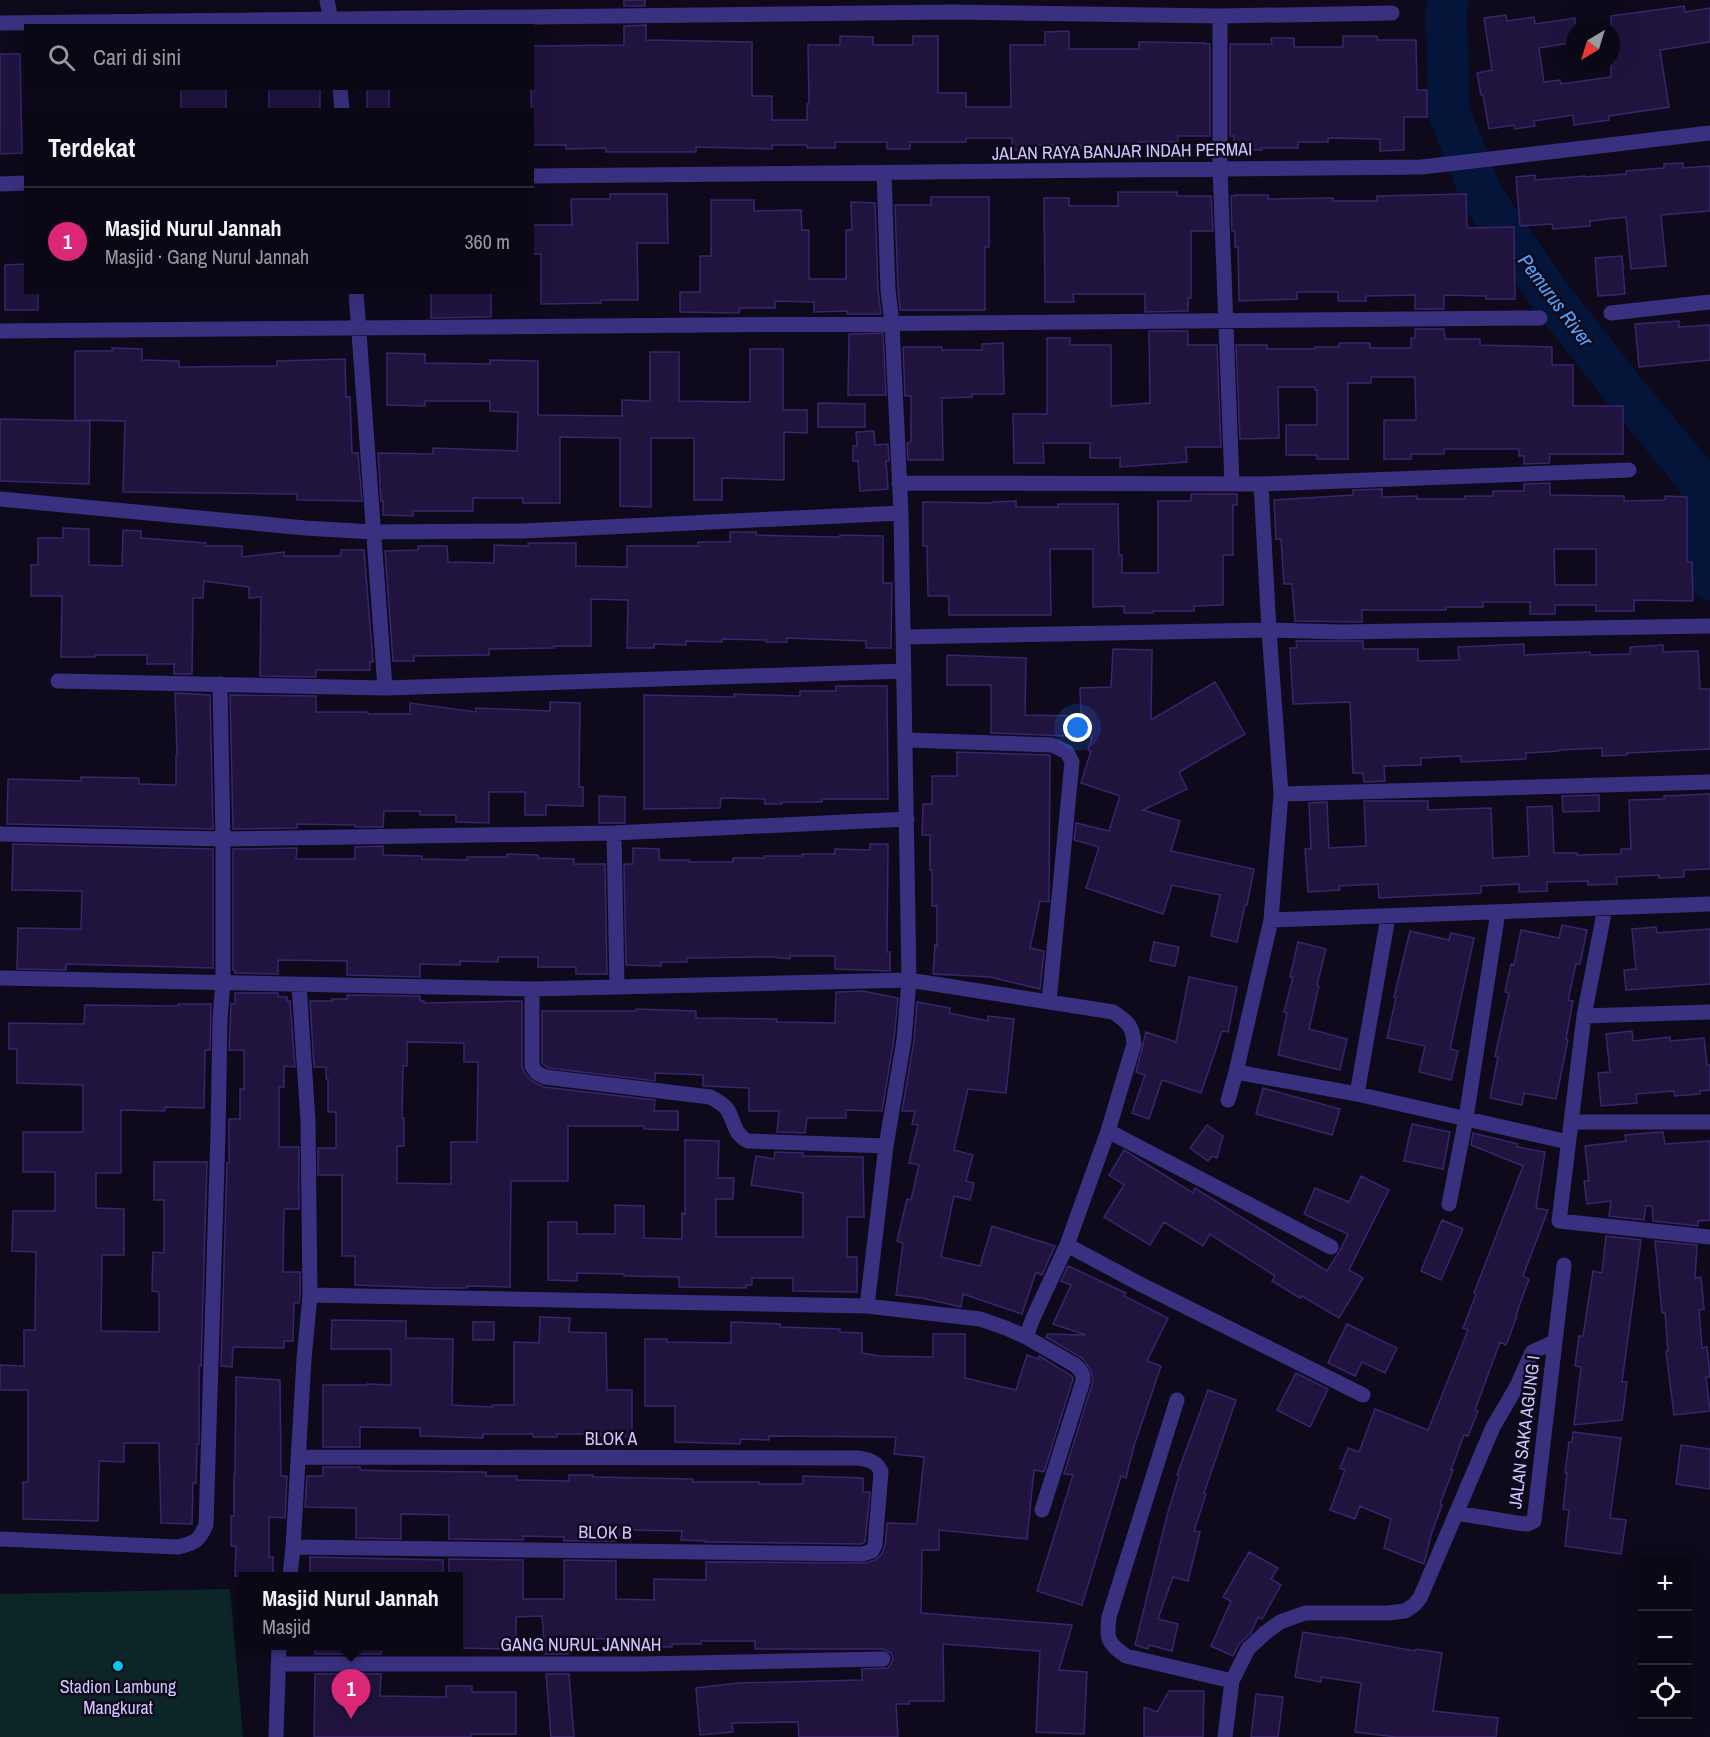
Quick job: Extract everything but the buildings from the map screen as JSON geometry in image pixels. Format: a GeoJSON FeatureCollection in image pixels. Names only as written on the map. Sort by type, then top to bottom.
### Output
{"type":"FeatureCollection","features":[{"type":"Feature","properties":{"kind":"street"},"geometry":{"type":"LineString","coordinates":[[327,0],[332,23]]}},
{"type":"Feature","properties":{"kind":"street"},"geometry":{"type":"LineString","coordinates":[[0,23],[332,23],[953,12],[1220,16],[1392,13]]}},
{"type":"Feature","properties":{"kind":"street"},"geometry":{"type":"LineString","coordinates":[[1220,16],[1220,169],[1232,484]]}},
{"type":"Feature","properties":{"kind":"street"},"geometry":{"type":"LineString","coordinates":[[340,90],[342,108]]}},
{"type":"Feature","properties":{"kind":"street","name":"JALAN RAYA BANJAR INDAH PERMAI"},"geometry":{"type":"LineString","coordinates":[[534,176],[1422,167],[1710,133]]}},
{"type":"Feature","properties":{"kind":"street"},"geometry":{"type":"LineString","coordinates":[[867,1306],[886,1146],[904,1040],[909,980],[901,513],[892,324],[888,290],[884,173]]}},
{"type":"Feature","properties":{"kind":"street"},"geometry":{"type":"LineString","coordinates":[[0,184],[24,183]]}},
{"type":"Feature","properties":{"kind":"street"},"geometry":{"type":"LineString","coordinates":[[356,294],[385,688]]}},
{"type":"Feature","properties":{"kind":"street"},"geometry":{"type":"LineString","coordinates":[[1611,313],[1710,302]]}},
{"type":"Feature","properties":{"kind":"street"},"geometry":{"type":"LineString","coordinates":[[0,331],[1540,318]]}},
{"type":"Feature","properties":{"kind":"street"},"geometry":{"type":"LineString","coordinates":[[899,483],[1261,484],[1629,470]]}},
{"type":"Feature","properties":{"kind":"street"},"geometry":{"type":"LineString","coordinates":[[1228,1100],[1271,920],[1281,794],[1261,484]]}},
{"type":"Feature","properties":{"kind":"street"},"geometry":{"type":"LineString","coordinates":[[0,499],[294,527],[373,532],[523,531],[901,513]]}},
{"type":"Feature","properties":{"kind":"street"},"geometry":{"type":"LineString","coordinates":[[904,637],[1269,630],[1340,632],[1710,626]]}},
{"type":"Feature","properties":{"kind":"street"},"geometry":{"type":"LineString","coordinates":[[58,681],[385,688],[904,672]]}},
{"type":"Feature","properties":{"kind":"street"},"geometry":{"type":"LineString","coordinates":[[0,1539],[178,1547],[192,1544],[200,1538],[206,1525],[220,1019],[223,981],[220,684]]}},
{"type":"Feature","properties":{"kind":"street"},"geometry":{"type":"LineString","coordinates":[[906,740],[1052,745],[1067,752],[1072,762],[1049,1002]]}},
{"type":"Feature","properties":{"kind":"street"},"geometry":{"type":"LineString","coordinates":[[1281,794],[1710,782]]}},
{"type":"Feature","properties":{"kind":"street"},"geometry":{"type":"LineString","coordinates":[[0,834],[223,839],[614,833],[907,819]]}},
{"type":"Feature","properties":{"kind":"street"},"geometry":{"type":"LineString","coordinates":[[614,833],[617,987]]}},
{"type":"Feature","properties":{"kind":"street"},"geometry":{"type":"LineString","coordinates":[[1271,920],[1710,904]]}},
{"type":"Feature","properties":{"kind":"street"},"geometry":{"type":"LineString","coordinates":[[1605,908],[1584,1016],[1559,1221],[1710,1237]]}},
{"type":"Feature","properties":{"kind":"street"},"geometry":{"type":"LineString","coordinates":[[1449,1204],[1466,1118],[1498,912]]}},
{"type":"Feature","properties":{"kind":"street"},"geometry":{"type":"LineString","coordinates":[[1357,1094],[1388,916]]}},
{"type":"Feature","properties":{"kind":"street"},"geometry":{"type":"LineString","coordinates":[[0,978],[532,989],[909,980],[1113,1012],[1130,1025],[1134,1034],[1134,1044],[1108,1131],[1067,1245],[1026,1337]]}},
{"type":"Feature","properties":{"kind":"street"},"geometry":{"type":"LineString","coordinates":[[290,1572],[310,1295],[308,1120],[299,985]]}},
{"type":"Feature","properties":{"kind":"street"},"geometry":{"type":"LineString","coordinates":[[532,989],[532,1066],[537,1073],[545,1077],[710,1097],[726,1108],[736,1131],[748,1141],[886,1146]]}},
{"type":"Feature","properties":{"kind":"street"},"geometry":{"type":"LineString","coordinates":[[1584,1016],[1710,1012]]}},
{"type":"Feature","properties":{"kind":"street"},"geometry":{"type":"LineString","coordinates":[[1236,1072],[1357,1094],[1568,1142]]}},
{"type":"Feature","properties":{"kind":"street"},"geometry":{"type":"LineString","coordinates":[[1571,1122],[1710,1122]]}},
{"type":"Feature","properties":{"kind":"street"},"geometry":{"type":"LineString","coordinates":[[1108,1131],[1331,1247]]}},
{"type":"Feature","properties":{"kind":"street"},"geometry":{"type":"LineString","coordinates":[[1067,1245],[1363,1395]]}},
{"type":"Feature","properties":{"kind":"street","name":"JALAN SAKA AGUNG I"},"geometry":{"type":"LineString","coordinates":[[1456,1513],[1517,1523],[1527,1524],[1534,1521],[1564,1265]]}},
{"type":"Feature","properties":{"kind":"street"},"geometry":{"type":"LineString","coordinates":[[310,1295],[867,1306],[980,1319],[1026,1337],[1075,1365],[1083,1375],[1042,1510]]}},
{"type":"Feature","properties":{"kind":"street","name":"JALAN SAKA AGUNG I"},"geometry":{"type":"LineString","coordinates":[[1225,1737],[1232,1681],[1248,1649],[1280,1622],[1305,1613],[1405,1611],[1420,1598],[1493,1427],[1517,1386],[1532,1352],[1554,1342]]}},
{"type":"Feature","properties":{"kind":"street"},"geometry":{"type":"LineString","coordinates":[[1177,1400],[1109,1617],[1107,1633],[1113,1646],[1126,1656],[1232,1681]]}},
{"type":"Feature","properties":{"kind":"street","name":"BLOK A"},"geometry":{"type":"LineString","coordinates":[[298,1457],[858,1458],[873,1461],[879,1465],[881,1472],[879,1508]]}},
{"type":"Feature","properties":{"kind":"street","name":"BLOK B"},"geometry":{"type":"LineString","coordinates":[[293,1547],[854,1555],[872,1551],[875,1545],[879,1508]]}},
{"type":"Feature","properties":{"kind":"street"},"geometry":{"type":"LineString","coordinates":[[276,1737],[279,1650]]}},
{"type":"Feature","properties":{"kind":"street","name":"GANG NURUL JANNAH"},"geometry":{"type":"LineString","coordinates":[[278,1664],[641,1664],[883,1659]]}},
{"type":"Feature","properties":{"kind":"green space","name":"Stadion Lambung Mangkurat"},"geometry":{"type":"Polygon","coordinates":[[[230,1589],[243,1737],[0,1737],[0,1594],[230,1589]]]}},
{"type":"Feature","properties":{"kind":"waterway","name":"Pemurus River"},"geometry":{"type":"LineString","coordinates":[[1448,0],[1446,13],[1449,112],[1482,196],[1548,293],[1701,483],[1706,561],[1710,579]]}},
{"type":"Feature","properties":{"kind":"place","name":"Stadion Lambung Mangkurat"},"geometry":{"type":"Point","coordinates":[118,1666]}},
{"type":"Feature","properties":{"kind":"place","name":"Masjid Nurul Jannah"},"geometry":{"type":"Point","coordinates":[351,1719]}}]}
